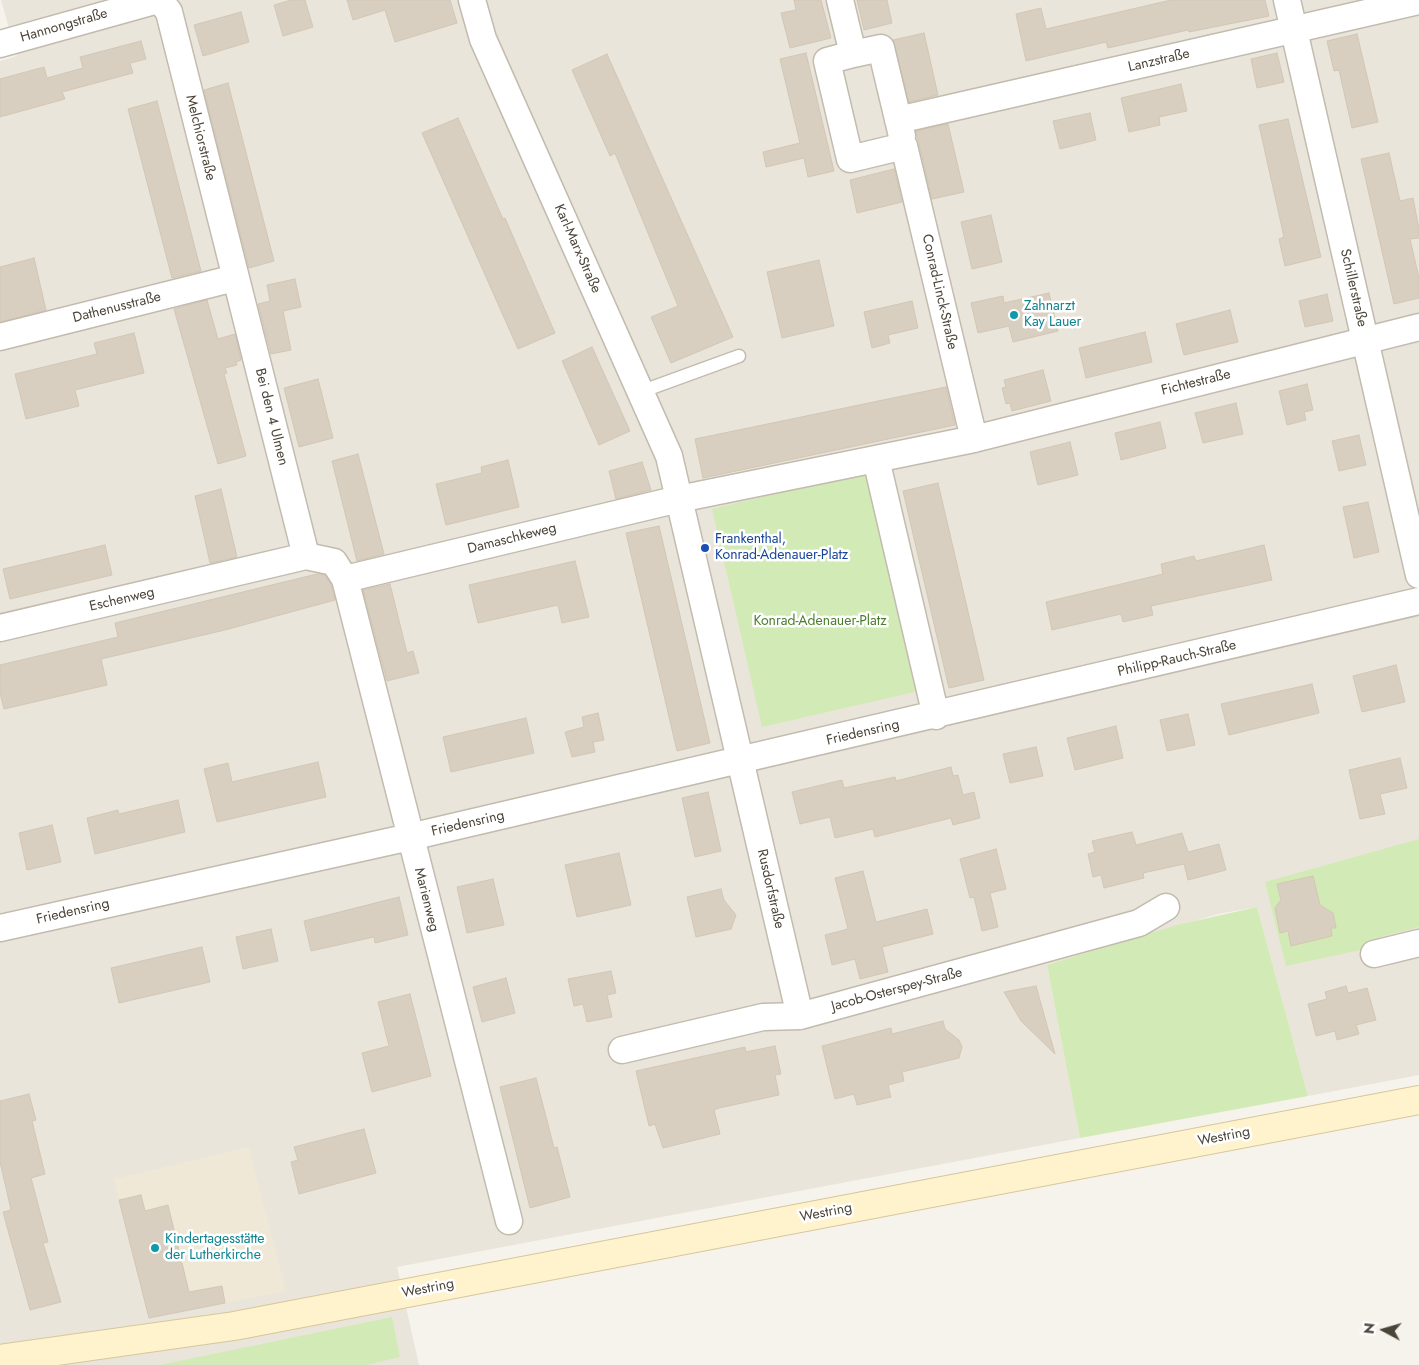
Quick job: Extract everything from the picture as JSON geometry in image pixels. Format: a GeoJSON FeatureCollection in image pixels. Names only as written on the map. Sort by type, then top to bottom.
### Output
{"type":"FeatureCollection","features":[{"type":"Feature","properties":{"kind":"main road","name":"Westring"},"geometry":{"type":"LineString","coordinates":[[0,1359],[234,1326],[1419,1100]]}},
{"type":"Feature","properties":{"kind":"main road","name":"Westring"},"geometry":{"type":"LineString","coordinates":[[84,1365],[234,1326]]}},
{"type":"Feature","properties":{"kind":"street","name":"Hannongstraße"},"geometry":{"type":"LineString","coordinates":[[0,44],[159,0]]}},
{"type":"Feature","properties":{"kind":"street","name":"Melchiorstraße"},"geometry":{"type":"LineString","coordinates":[[159,0],[169,12],[235,278]]}},
{"type":"Feature","properties":{"kind":"street","name":"Karl-Marx-Straße"},"geometry":{"type":"LineString","coordinates":[[472,0],[484,39],[669,456],[679,499]]}},
{"type":"Feature","properties":{"kind":"street"},"geometry":{"type":"LineString","coordinates":[[840,0],[853,54]]}},
{"type":"Feature","properties":{"kind":"street","name":"Schillerstraße"},"geometry":{"type":"LineString","coordinates":[[1287,0],[1419,575]]}},
{"type":"Feature","properties":{"kind":"street","name":"Lanzstraße"},"geometry":{"type":"LineString","coordinates":[[898,120],[1419,1]]}},
{"type":"Feature","properties":{"kind":"street","name":"Conrad-Linck-Straße"},"geometry":{"type":"LineString","coordinates":[[904,146],[850,159],[827,61],[881,48],[974,439]]}},
{"type":"Feature","properties":{"kind":"street","name":"Dathenusstraße"},"geometry":{"type":"LineString","coordinates":[[0,337],[235,278]]}},
{"type":"Feature","properties":{"kind":"street","name":"Bei den 4 Ulmen"},"geometry":{"type":"LineString","coordinates":[[235,278],[306,556]]}},
{"type":"Feature","properties":{"kind":"street","name":"Fichtestraße"},"geometry":{"type":"LineString","coordinates":[[974,439],[1419,327]]}},
{"type":"Feature","properties":{"kind":"street"},"geometry":{"type":"LineString","coordinates":[[740,761],[679,499],[974,439]]}},
{"type":"Feature","properties":{"kind":"street"},"geometry":{"type":"LineString","coordinates":[[876,460],[936,716]]}},
{"type":"Feature","properties":{"kind":"street","name":"Damaschkeweg"},"geometry":{"type":"LineString","coordinates":[[345,579],[679,499]]}},
{"type":"Feature","properties":{"kind":"street"},"geometry":{"type":"LineString","coordinates":[[306,556],[334,562],[345,579]]}},
{"type":"Feature","properties":{"kind":"street","name":"Eschenweg"},"geometry":{"type":"LineString","coordinates":[[0,628],[306,556]]}},
{"type":"Feature","properties":{"kind":"street","name":"Marienweg"},"geometry":{"type":"LineString","coordinates":[[345,579],[509,1221]]}},
{"type":"Feature","properties":{"kind":"street","name":"Philipp-Rauch-Straße"},"geometry":{"type":"LineString","coordinates":[[936,716],[1419,602]]}},
{"type":"Feature","properties":{"kind":"street","name":"Friedensring"},"geometry":{"type":"LineString","coordinates":[[0,928],[410,837],[936,716]]}},
{"type":"Feature","properties":{"kind":"street","name":"Rusdorfstraße"},"geometry":{"type":"LineString","coordinates":[[740,761],[800,1016]]}},
{"type":"Feature","properties":{"kind":"street","name":"Jacob-Osterspey-Straße"},"geometry":{"type":"LineString","coordinates":[[622,1050],[763,1017],[800,1016],[1139,923],[1166,907]]}},
{"type":"Feature","properties":{"kind":"street"},"geometry":{"type":"LineString","coordinates":[[1374,954],[1419,943]]}},
{"type":"Feature","properties":{"kind":"lane"},"geometry":{"type":"LineString","coordinates":[[640,392],[739,356]]}},
{"type":"Feature","properties":{"kind":"shaded area"},"geometry":{"type":"Polygon","coordinates":[[[1,0],[1419,0],[1419,1075],[1308,1096],[1257,907],[1218,914],[1047,965],[1080,1138],[397,1267],[419,1365],[0,1365],[0,61],[17,56],[1,0]]]}},
{"type":"Feature","properties":{"kind":"shaded area"},"geometry":{"type":"Polygon","coordinates":[[[249,1147],[286,1291],[149,1318],[114,1179],[249,1147]]]}},
{"type":"Feature","properties":{"kind":"green space","name":"Konrad-Adenauer-Platz"},"geometry":{"type":"Polygon","coordinates":[[[867,472],[919,691],[762,727],[712,509],[867,472]]]}},
{"type":"Feature","properties":{"kind":"green space"},"geometry":{"type":"Polygon","coordinates":[[[1419,839],[1419,927],[1380,937],[1370,948],[1286,966],[1265,882],[1419,839]]]}},
{"type":"Feature","properties":{"kind":"green space"},"geometry":{"type":"Polygon","coordinates":[[[1257,907],[1308,1096],[1080,1138],[1047,965],[1177,925],[1257,907]]]}},
{"type":"Feature","properties":{"kind":"green space"},"geometry":{"type":"Polygon","coordinates":[[[392,1317],[400,1357],[366,1365],[160,1365],[392,1317]]]}},
{"type":"Feature","properties":{"kind":"building"},"geometry":{"type":"Polygon","coordinates":[[[291,0],[305,0],[313,27],[283,36],[274,5],[291,0]]]}},
{"type":"Feature","properties":{"kind":"building"},"geometry":{"type":"Polygon","coordinates":[[[347,0],[450,0],[457,23],[395,42],[385,10],[353,20],[347,0]]]}},
{"type":"Feature","properties":{"kind":"building"},"geometry":{"type":"Polygon","coordinates":[[[794,0],[821,0],[831,38],[790,48],[781,13],[796,10],[794,0]]]}},
{"type":"Feature","properties":{"kind":"building"},"geometry":{"type":"Polygon","coordinates":[[[857,0],[887,0],[892,23],[864,30],[857,0]]]}},
{"type":"Feature","properties":{"kind":"building"},"geometry":{"type":"Polygon","coordinates":[[[1171,0],[1265,0],[1269,16],[1189,32],[1188,30],[1108,48],[1106,42],[1026,61],[1016,14],[1041,8],[1046,29],[1171,0]]]}},
{"type":"Feature","properties":{"kind":"building"},"geometry":{"type":"Polygon","coordinates":[[[241,12],[249,42],[203,56],[194,25],[241,12]]]}},
{"type":"Feature","properties":{"kind":"building"},"geometry":{"type":"Polygon","coordinates":[[[924,33],[938,95],[909,102],[893,40],[924,33]]]}},
{"type":"Feature","properties":{"kind":"building"},"geometry":{"type":"Polygon","coordinates":[[[1357,34],[1378,122],[1352,128],[1339,70],[1334,71],[1327,41],[1357,34]]]}},
{"type":"Feature","properties":{"kind":"building"},"geometry":{"type":"Polygon","coordinates":[[[141,41],[146,59],[130,63],[133,73],[62,92],[65,99],[0,117],[0,79],[44,67],[47,78],[83,68],[80,57],[141,41]]]}},
{"type":"Feature","properties":{"kind":"building"},"geometry":{"type":"Polygon","coordinates":[[[806,53],[834,171],[808,177],[804,158],[766,167],[763,152],[800,143],[780,59],[806,53]]]}},
{"type":"Feature","properties":{"kind":"building"},"geometry":{"type":"Polygon","coordinates":[[[1277,53],[1284,82],[1257,88],[1251,59],[1277,53]]]}},
{"type":"Feature","properties":{"kind":"building"},"geometry":{"type":"Polygon","coordinates":[[[607,54],[733,337],[671,363],[651,317],[678,306],[615,153],[610,156],[572,70],[607,54]]]}},
{"type":"Feature","properties":{"kind":"building"},"geometry":{"type":"Polygon","coordinates":[[[228,83],[274,261],[249,268],[204,90],[228,83]]]}},
{"type":"Feature","properties":{"kind":"building"},"geometry":{"type":"Polygon","coordinates":[[[1181,84],[1187,111],[1159,117],[1160,125],[1129,132],[1121,98],[1181,84]]]}},
{"type":"Feature","properties":{"kind":"building"},"geometry":{"type":"Polygon","coordinates":[[[157,101],[201,271],[172,278],[128,109],[157,101]]]}},
{"type":"Feature","properties":{"kind":"building"},"geometry":{"type":"Polygon","coordinates":[[[1090,113],[1096,140],[1060,149],[1053,121],[1090,113]]]}},
{"type":"Feature","properties":{"kind":"building"},"geometry":{"type":"Polygon","coordinates":[[[458,118],[503,219],[505,218],[555,333],[518,349],[422,133],[458,118]]]}},
{"type":"Feature","properties":{"kind":"building"},"geometry":{"type":"Polygon","coordinates":[[[1288,119],[1321,257],[1285,266],[1279,239],[1284,237],[1259,125],[1288,119]]]}},
{"type":"Feature","properties":{"kind":"building"},"geometry":{"type":"Polygon","coordinates":[[[948,124],[964,192],[932,199],[916,131],[948,124]]]}},
{"type":"Feature","properties":{"kind":"building"},"geometry":{"type":"Polygon","coordinates":[[[1389,153],[1400,201],[1413,198],[1419,229],[1419,238],[1410,239],[1419,278],[1419,298],[1394,304],[1361,159],[1389,153]]]}},
{"type":"Feature","properties":{"kind":"building"},"geometry":{"type":"Polygon","coordinates":[[[894,169],[902,202],[857,213],[850,180],[894,169]]]}},
{"type":"Feature","properties":{"kind":"building"},"geometry":{"type":"Polygon","coordinates":[[[991,215],[1002,262],[972,269],[961,222],[991,215]]]}},
{"type":"Feature","properties":{"kind":"building"},"geometry":{"type":"Polygon","coordinates":[[[34,258],[46,310],[0,322],[0,267],[34,258]]]}},
{"type":"Feature","properties":{"kind":"building"},"geometry":{"type":"Polygon","coordinates":[[[819,260],[834,326],[782,338],[767,272],[819,260]]]}},
{"type":"Feature","properties":{"kind":"building"},"geometry":{"type":"Polygon","coordinates":[[[295,279],[301,307],[283,311],[291,350],[271,354],[258,304],[270,301],[267,285],[295,279]]]}},
{"type":"Feature","properties":{"kind":"building","name":"Zahnarzt Kay Lauer"},"geometry":{"type":"Polygon","coordinates":[[[1049,293],[1058,331],[1013,342],[1009,326],[978,333],[971,303],[1003,296],[1004,303],[1049,293]]]}},
{"type":"Feature","properties":{"kind":"building"},"geometry":{"type":"Polygon","coordinates":[[[1327,294],[1333,321],[1305,327],[1299,301],[1327,294]]]}},
{"type":"Feature","properties":{"kind":"building"},"geometry":{"type":"Polygon","coordinates":[[[207,300],[218,339],[235,334],[241,360],[236,362],[237,365],[225,368],[227,373],[224,374],[246,456],[218,464],[174,309],[207,300]]]}},
{"type":"Feature","properties":{"kind":"building"},"geometry":{"type":"Polygon","coordinates":[[[912,301],[918,328],[888,335],[890,343],[872,348],[864,312],[912,301]]]}},
{"type":"Feature","properties":{"kind":"building"},"geometry":{"type":"Polygon","coordinates":[[[1230,310],[1238,342],[1184,355],[1176,324],[1230,310]]]}},
{"type":"Feature","properties":{"kind":"building"},"geometry":{"type":"Polygon","coordinates":[[[1145,332],[1152,362],[1086,378],[1079,348],[1145,332]]]}},
{"type":"Feature","properties":{"kind":"building"},"geometry":{"type":"Polygon","coordinates":[[[134,333],[144,373],[75,390],[79,406],[26,419],[15,374],[97,354],[94,343],[134,333]]]}},
{"type":"Feature","properties":{"kind":"building"},"geometry":{"type":"Polygon","coordinates":[[[592,347],[630,431],[599,445],[562,361],[592,347]]]}},
{"type":"Feature","properties":{"kind":"building"},"geometry":{"type":"Polygon","coordinates":[[[1043,370],[1051,401],[1012,411],[1010,403],[1006,404],[1002,388],[1006,387],[1004,380],[1043,370]]]}},
{"type":"Feature","properties":{"kind":"building"},"geometry":{"type":"Polygon","coordinates":[[[318,379],[333,438],[299,447],[284,388],[318,379]]]}},
{"type":"Feature","properties":{"kind":"building"},"geometry":{"type":"Polygon","coordinates":[[[1307,384],[1313,410],[1304,412],[1306,420],[1287,425],[1279,391],[1307,384]]]}},
{"type":"Feature","properties":{"kind":"building"},"geometry":{"type":"Polygon","coordinates":[[[946,387],[955,425],[703,478],[695,439],[946,387]]]}},
{"type":"Feature","properties":{"kind":"building"},"geometry":{"type":"Polygon","coordinates":[[[1236,403],[1243,434],[1203,443],[1195,413],[1236,403]]]}},
{"type":"Feature","properties":{"kind":"building"},"geometry":{"type":"Polygon","coordinates":[[[1160,422],[1166,448],[1121,460],[1115,433],[1160,422]]]}},
{"type":"Feature","properties":{"kind":"building"},"geometry":{"type":"Polygon","coordinates":[[[1359,435],[1366,465],[1339,471],[1332,441],[1359,435]]]}},
{"type":"Feature","properties":{"kind":"building"},"geometry":{"type":"Polygon","coordinates":[[[1070,442],[1078,475],[1038,485],[1030,452],[1070,442]]]}},
{"type":"Feature","properties":{"kind":"building"},"geometry":{"type":"Polygon","coordinates":[[[358,454],[384,554],[357,561],[332,461],[358,454]]]}},
{"type":"Feature","properties":{"kind":"building"},"geometry":{"type":"Polygon","coordinates":[[[508,460],[519,507],[446,525],[436,484],[482,473],[481,467],[508,460]]]}},
{"type":"Feature","properties":{"kind":"building"},"geometry":{"type":"Polygon","coordinates":[[[642,462],[651,490],[616,499],[609,471],[642,462]]]}},
{"type":"Feature","properties":{"kind":"building"},"geometry":{"type":"Polygon","coordinates":[[[938,483],[984,680],[949,688],[903,491],[938,483]]]}},
{"type":"Feature","properties":{"kind":"building"},"geometry":{"type":"Polygon","coordinates":[[[221,489],[237,557],[210,563],[195,496],[221,489]]]}},
{"type":"Feature","properties":{"kind":"building"},"geometry":{"type":"Polygon","coordinates":[[[1368,502],[1379,552],[1354,558],[1343,507],[1368,502]]]}},
{"type":"Feature","properties":{"kind":"building"},"geometry":{"type":"Polygon","coordinates":[[[659,526],[710,743],[677,751],[626,533],[659,526]]]}},
{"type":"Feature","properties":{"kind":"building"},"geometry":{"type":"Polygon","coordinates":[[[105,545],[112,575],[10,599],[3,569],[105,545]]]}},
{"type":"Feature","properties":{"kind":"building"},"geometry":{"type":"Polygon","coordinates":[[[1264,545],[1272,580],[1151,606],[1153,615],[1123,622],[1121,614],[1052,630],[1046,602],[1163,574],[1161,564],[1194,556],[1196,561],[1264,545]]]}},
{"type":"Feature","properties":{"kind":"building"},"geometry":{"type":"Polygon","coordinates":[[[575,561],[589,617],[562,623],[558,605],[478,623],[469,585],[575,561]]]}},
{"type":"Feature","properties":{"kind":"building"},"geometry":{"type":"Polygon","coordinates":[[[317,574],[325,575],[331,585],[335,600],[225,630],[101,659],[107,685],[4,709],[0,693],[0,665],[118,637],[115,623],[317,574]]]}},
{"type":"Feature","properties":{"kind":"building"},"geometry":{"type":"Polygon","coordinates":[[[390,584],[407,653],[413,651],[419,673],[387,681],[363,590],[390,584]]]}},
{"type":"Feature","properties":{"kind":"building"},"geometry":{"type":"Polygon","coordinates":[[[1396,665],[1405,702],[1362,712],[1353,676],[1396,665]]]}},
{"type":"Feature","properties":{"kind":"building"},"geometry":{"type":"Polygon","coordinates":[[[1312,684],[1319,713],[1229,735],[1221,704],[1312,684]]]}},
{"type":"Feature","properties":{"kind":"building"},"geometry":{"type":"Polygon","coordinates":[[[598,713],[604,740],[593,742],[595,752],[572,757],[565,732],[584,727],[582,717],[598,713]]]}},
{"type":"Feature","properties":{"kind":"building"},"geometry":{"type":"Polygon","coordinates":[[[1188,714],[1195,745],[1167,751],[1160,720],[1188,714]]]}},
{"type":"Feature","properties":{"kind":"building"},"geometry":{"type":"Polygon","coordinates":[[[526,718],[534,753],[451,772],[443,737],[526,718]]]}},
{"type":"Feature","properties":{"kind":"building"},"geometry":{"type":"Polygon","coordinates":[[[1116,726],[1123,758],[1075,770],[1067,738],[1116,726]]]}},
{"type":"Feature","properties":{"kind":"building"},"geometry":{"type":"Polygon","coordinates":[[[1036,747],[1043,776],[1010,783],[1003,754],[1036,747]]]}},
{"type":"Feature","properties":{"kind":"building"},"geometry":{"type":"Polygon","coordinates":[[[1400,758],[1407,788],[1380,794],[1385,814],[1360,819],[1349,770],[1400,758]]]}},
{"type":"Feature","properties":{"kind":"building"},"geometry":{"type":"Polygon","coordinates":[[[318,762],[326,797],[217,822],[204,769],[228,763],[232,782],[318,762]]]}},
{"type":"Feature","properties":{"kind":"building"},"geometry":{"type":"Polygon","coordinates":[[[951,767],[953,776],[958,775],[963,795],[974,792],[980,818],[953,825],[951,818],[875,837],[873,829],[835,838],[830,817],[800,824],[792,792],[842,780],[844,788],[895,777],[896,781],[951,767]]]}},
{"type":"Feature","properties":{"kind":"building"},"geometry":{"type":"Polygon","coordinates":[[[708,792],[721,851],[695,857],[682,798],[708,792]]]}},
{"type":"Feature","properties":{"kind":"building"},"geometry":{"type":"Polygon","coordinates":[[[178,800],[185,832],[95,854],[87,818],[118,810],[119,814],[178,800]]]}},
{"type":"Feature","properties":{"kind":"building"},"geometry":{"type":"Polygon","coordinates":[[[52,825],[61,862],[27,870],[19,833],[52,825]]]}},
{"type":"Feature","properties":{"kind":"building"},"geometry":{"type":"Polygon","coordinates":[[[1132,832],[1136,845],[1182,833],[1188,852],[1219,844],[1226,870],[1188,880],[1184,864],[1143,873],[1144,878],[1104,888],[1101,875],[1093,877],[1088,854],[1095,852],[1092,841],[1132,832]]]}},
{"type":"Feature","properties":{"kind":"building"},"geometry":{"type":"Polygon","coordinates":[[[996,849],[1006,889],[990,893],[998,927],[982,931],[974,897],[970,898],[960,859],[996,849]]]}},
{"type":"Feature","properties":{"kind":"building"},"geometry":{"type":"Polygon","coordinates":[[[619,853],[631,905],[577,917],[565,865],[619,853]]]}},
{"type":"Feature","properties":{"kind":"building"},"geometry":{"type":"Polygon","coordinates":[[[863,871],[876,922],[927,909],[933,934],[882,947],[888,972],[860,979],[855,959],[832,965],[825,935],[848,929],[835,878],[863,871]]]}},
{"type":"Feature","properties":{"kind":"building"},"geometry":{"type":"Polygon","coordinates":[[[1313,876],[1320,905],[1333,913],[1336,928],[1331,928],[1332,936],[1291,946],[1288,931],[1280,933],[1275,908],[1281,900],[1277,884],[1313,876]]]}},
{"type":"Feature","properties":{"kind":"building"},"geometry":{"type":"Polygon","coordinates":[[[493,879],[504,925],[467,933],[457,887],[493,879]]]}},
{"type":"Feature","properties":{"kind":"building"},"geometry":{"type":"Polygon","coordinates":[[[721,889],[724,900],[736,915],[731,929],[696,937],[687,897],[721,889]]]}},
{"type":"Feature","properties":{"kind":"building"},"geometry":{"type":"Polygon","coordinates":[[[399,897],[408,935],[375,943],[374,937],[311,951],[304,921],[399,897]]]}},
{"type":"Feature","properties":{"kind":"building"},"geometry":{"type":"Polygon","coordinates":[[[271,929],[278,961],[243,969],[236,937],[271,929]]]}},
{"type":"Feature","properties":{"kind":"building"},"geometry":{"type":"Polygon","coordinates":[[[202,947],[210,982],[119,1003],[111,968],[202,947]]]}},
{"type":"Feature","properties":{"kind":"building"},"geometry":{"type":"Polygon","coordinates":[[[611,971],[616,993],[607,995],[612,1017],[587,1022],[583,1004],[574,1006],[568,979],[611,971]]]}},
{"type":"Feature","properties":{"kind":"building"},"geometry":{"type":"Polygon","coordinates":[[[506,978],[515,1013],[482,1022],[473,987],[506,978]]]}},
{"type":"Feature","properties":{"kind":"building"},"geometry":{"type":"Polygon","coordinates":[[[1036,986],[1055,1054],[1021,1021],[1004,992],[1036,986]]]}},
{"type":"Feature","properties":{"kind":"building"},"geometry":{"type":"Polygon","coordinates":[[[1346,986],[1348,993],[1367,988],[1376,1020],[1356,1025],[1359,1034],[1337,1040],[1335,1031],[1316,1036],[1308,1004],[1327,999],[1325,992],[1346,986]]]}},
{"type":"Feature","properties":{"kind":"building"},"geometry":{"type":"Polygon","coordinates":[[[410,994],[431,1076],[372,1092],[362,1053],[389,1046],[378,1002],[410,994]]]}},
{"type":"Feature","properties":{"kind":"building"},"geometry":{"type":"Polygon","coordinates":[[[943,1021],[945,1029],[959,1040],[962,1047],[959,1058],[902,1072],[904,1081],[888,1085],[891,1097],[857,1105],[854,1094],[835,1099],[822,1046],[891,1028],[892,1034],[943,1021]]]}},
{"type":"Feature","properties":{"kind":"building"},"geometry":{"type":"Polygon","coordinates":[[[775,1046],[781,1074],[775,1075],[779,1095],[714,1110],[720,1134],[663,1148],[655,1124],[649,1126],[636,1071],[745,1047],[746,1052],[775,1046]]]}},
{"type":"Feature","properties":{"kind":"building"},"geometry":{"type":"Polygon","coordinates":[[[536,1078],[554,1148],[557,1147],[570,1197],[530,1208],[500,1087],[536,1078]]]}},
{"type":"Feature","properties":{"kind":"building"},"geometry":{"type":"Polygon","coordinates":[[[29,1094],[36,1120],[32,1121],[45,1174],[31,1178],[48,1242],[43,1243],[61,1302],[30,1310],[3,1212],[11,1210],[0,1162],[0,1101],[29,1094]]]}},
{"type":"Feature","properties":{"kind":"building"},"geometry":{"type":"Polygon","coordinates":[[[364,1129],[376,1173],[299,1194],[291,1162],[298,1160],[294,1147],[364,1129]]]}},
{"type":"Feature","properties":{"kind":"building","name":"Kindertagesstätte der Lutherkirche"},"geometry":{"type":"Polygon","coordinates":[[[141,1195],[145,1211],[168,1205],[189,1292],[222,1286],[225,1303],[149,1318],[119,1200],[141,1195]]]}},
{"type":"Feature","properties":{"kind":"place","name":"Zahnarzt Kay Lauer"},"geometry":{"type":"Point","coordinates":[1014,315]}},
{"type":"Feature","properties":{"kind":"place","name":"Frankenthal, Konrad-Adenauer-Platz"},"geometry":{"type":"Point","coordinates":[705,548]}},
{"type":"Feature","properties":{"kind":"place","name":"Kindertagesstätte der Lutherkirche"},"geometry":{"type":"Point","coordinates":[155,1248]}}]}
